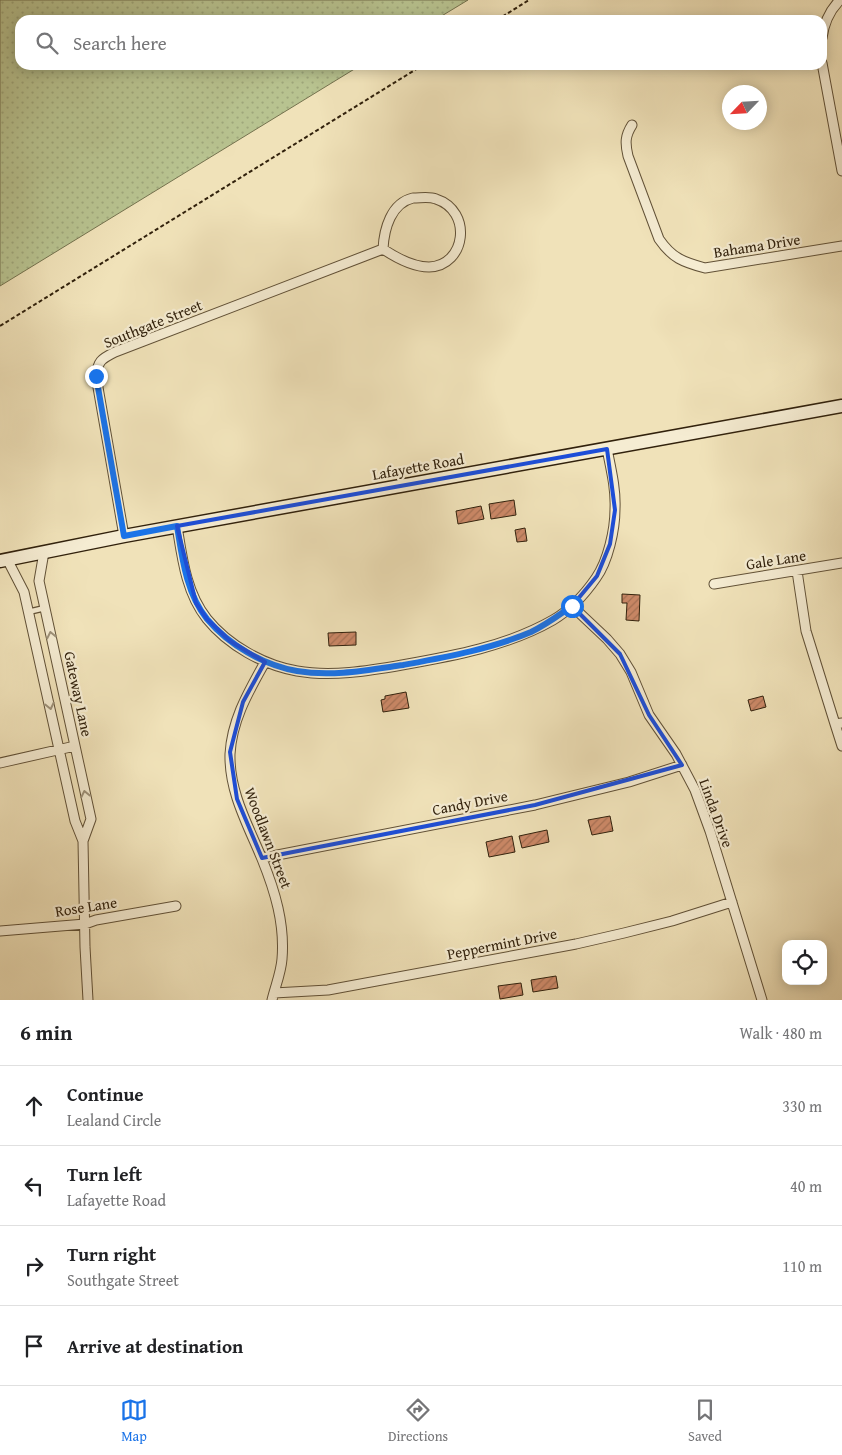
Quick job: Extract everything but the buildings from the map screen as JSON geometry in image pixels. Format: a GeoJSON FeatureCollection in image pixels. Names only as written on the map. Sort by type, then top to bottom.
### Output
{"type":"FeatureCollection","features":[{"type":"Feature","properties":{"kind":"main road","name":"Lafayette Road"},"geometry":{"type":"LineString","coordinates":[[3,560],[177,526],[842,406]]}},
{"type":"Feature","properties":{"kind":"street"},"geometry":{"type":"LineString","coordinates":[[827,19],[840,0]]}},
{"type":"Feature","properties":{"kind":"street"},"geometry":{"type":"LineString","coordinates":[[823,70],[841,154],[842,171]]}},
{"type":"Feature","properties":{"kind":"street","name":"Bahama Drive"},"geometry":{"type":"LineString","coordinates":[[632,125],[626,135],[628,156],[659,239],[677,259],[705,268],[842,246]]}},
{"type":"Feature","properties":{"kind":"street"},"geometry":{"type":"LineString","coordinates":[[436,198],[451,208],[459,221],[461,230],[458,246],[451,257],[439,265],[419,266],[393,256],[383,249],[385,228],[388,221],[398,208],[409,199],[436,198]]}},
{"type":"Feature","properties":{"kind":"street","name":"Southgate Street"},"geometry":{"type":"LineString","coordinates":[[124,536],[96,376],[98,363],[115,352],[383,249]]}},
{"type":"Feature","properties":{"kind":"street"},"geometry":{"type":"LineString","coordinates":[[177,526],[186,576],[196,603],[207,619],[230,641],[265,662],[296,671],[321,673],[373,670],[468,651],[513,638],[555,619],[572,606],[597,576],[610,544],[615,510],[607,449]]}},
{"type":"Feature","properties":{"kind":"street","name":"Gateway Lane"},"geometry":{"type":"LineString","coordinates":[[44,552],[39,581],[91,819],[82,840]]}},
{"type":"Feature","properties":{"kind":"street","name":"Gateway Lane"},"geometry":{"type":"LineString","coordinates":[[3,560],[22,586],[75,821],[82,840],[88,1000]]}},
{"type":"Feature","properties":{"kind":"street","name":"Gale Lane"},"geometry":{"type":"LineString","coordinates":[[714,584],[842,563]]}},
{"type":"Feature","properties":{"kind":"street"},"geometry":{"type":"LineString","coordinates":[[797,571],[806,631],[839,724],[842,746]]}},
{"type":"Feature","properties":{"kind":"street","name":"Linda Drive"},"geometry":{"type":"LineString","coordinates":[[572,606],[607,638],[620,654],[631,672],[649,715],[676,754],[695,790],[762,1000]]}},
{"type":"Feature","properties":{"kind":"street","name":"Woodlawn Street"},"geometry":{"type":"LineString","coordinates":[[265,662],[243,702],[232,738],[230,760],[236,799],[262,858],[277,900],[281,920],[282,960],[273,997]]}},
{"type":"Feature","properties":{"kind":"street"},"geometry":{"type":"LineString","coordinates":[[0,763],[75,746]]}},
{"type":"Feature","properties":{"kind":"street","name":"Candy Drive"},"geometry":{"type":"LineString","coordinates":[[262,858],[535,805],[629,782],[682,765]]}},
{"type":"Feature","properties":{"kind":"street","name":"Peppermint Drive"},"geometry":{"type":"LineString","coordinates":[[273,997],[328,990],[576,944],[624,934],[732,902]]}},
{"type":"Feature","properties":{"kind":"street","name":"Rose Lane"},"geometry":{"type":"LineString","coordinates":[[0,931],[85,924],[96,920],[176,906]]}},
{"type":"Feature","properties":{"kind":"lane"},"geometry":{"type":"LineString","coordinates":[[28,612],[45,608]]}},
{"type":"Feature","properties":{"kind":"path"},"geometry":{"type":"LineString","coordinates":[[505,15],[529,0]]}},
{"type":"Feature","properties":{"kind":"path"},"geometry":{"type":"LineString","coordinates":[[0,326],[415,70]]}},
{"type":"Feature","properties":{"kind":"highlighted area"},"geometry":{"type":"Polygon","coordinates":[[[607,449],[615,510],[610,544],[597,576],[572,606],[620,654],[649,715],[682,765],[535,805],[262,858],[237,799],[230,752],[243,702],[265,662],[230,641],[207,619],[196,603],[177,526],[607,449]]]}},
{"type":"Feature","properties":{"kind":"green space"},"geometry":{"type":"Polygon","coordinates":[[[0,0],[468,0],[443,15],[15,15],[15,70],[353,70],[0,286],[0,0]]]}},
{"type":"Feature","properties":{"kind":"route"},"geometry":{"type":"LineString","coordinates":[[96,376],[124,536],[177,526],[182,559],[196,603],[207,619],[230,641],[265,662],[296,671],[321,673],[373,670],[449,656],[513,638],[555,619],[572,606]]}}]}
